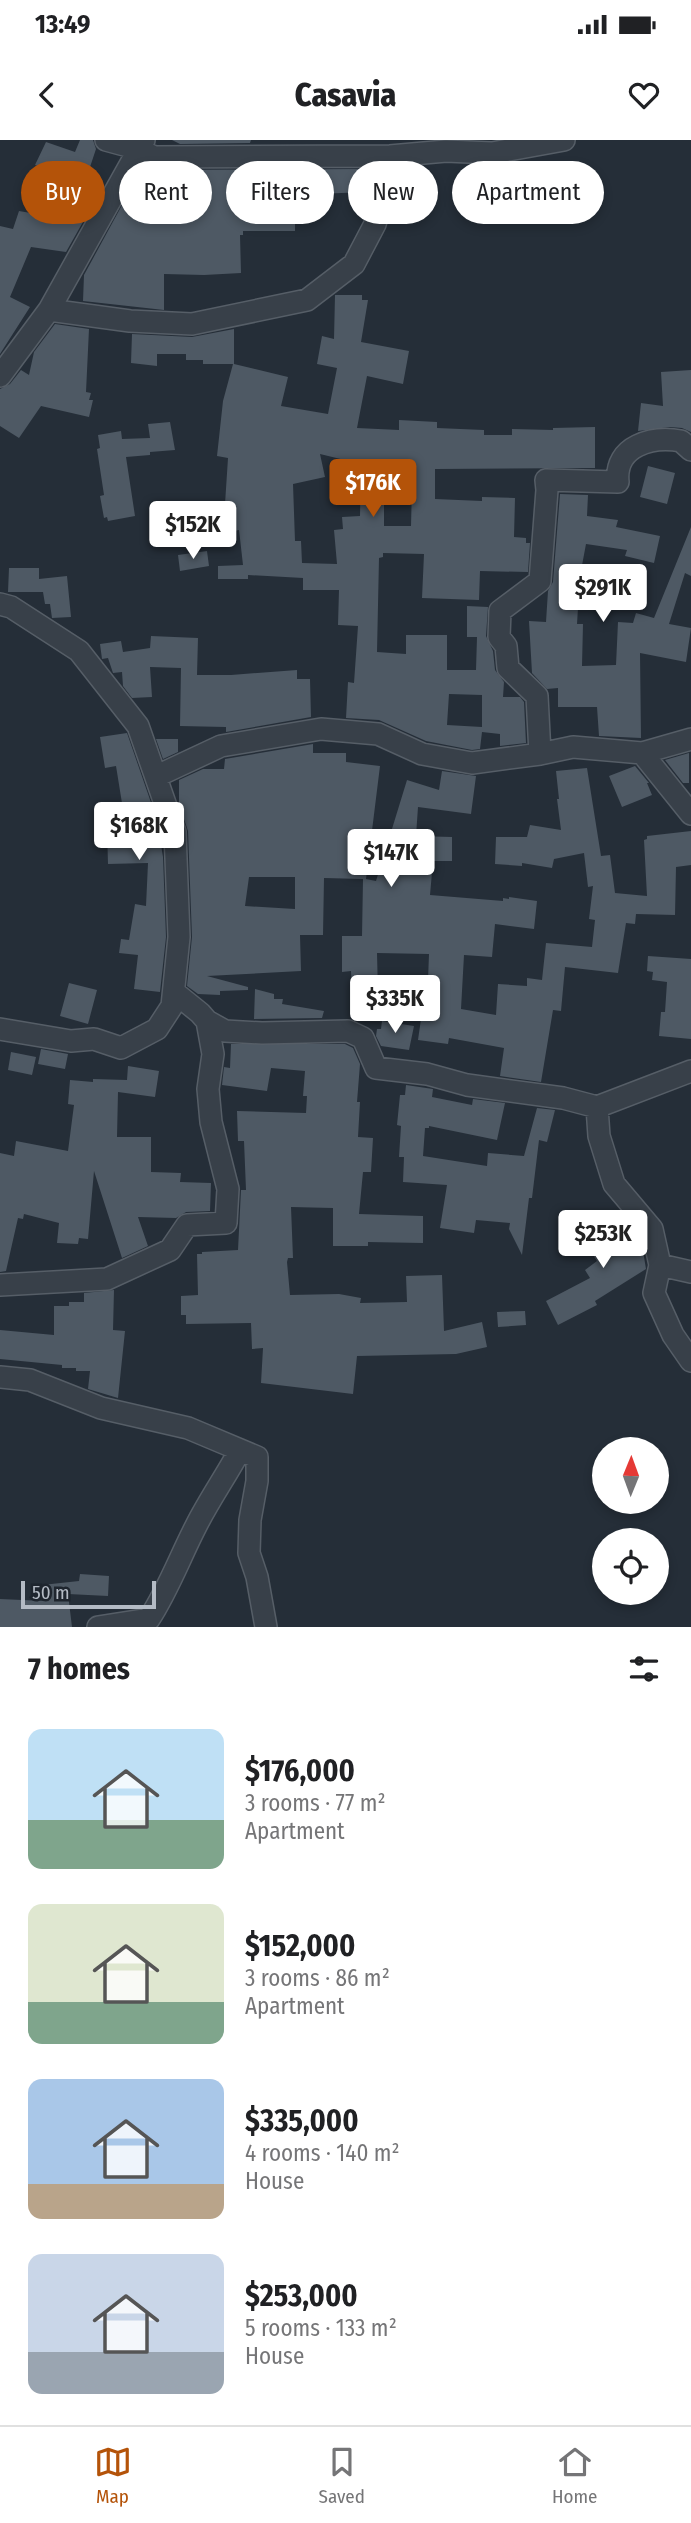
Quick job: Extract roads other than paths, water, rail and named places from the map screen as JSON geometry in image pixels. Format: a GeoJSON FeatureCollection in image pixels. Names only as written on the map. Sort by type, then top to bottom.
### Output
{"type":"FeatureCollection","features":[{"type":"Feature","properties":{"kind":"street"},"geometry":{"type":"LineString","coordinates":[[106,140],[141,144],[155,157],[390,156],[446,151],[492,153],[564,140]]}},
{"type":"Feature","properties":{"kind":"street"},"geometry":{"type":"LineString","coordinates":[[0,376],[49,310],[141,144]]}},
{"type":"Feature","properties":{"kind":"street"},"geometry":{"type":"LineString","coordinates":[[49,310],[130,321],[192,324],[307,300],[354,264],[375,224],[387,184],[390,156]]}},
{"type":"Feature","properties":{"kind":"street"},"geometry":{"type":"LineString","coordinates":[[540,754],[537,696],[508,668],[506,646],[499,637],[500,611],[540,582],[546,480],[618,481],[617,474],[624,457],[635,445],[654,440],[681,441],[691,450]]}},
{"type":"Feature","properties":{"kind":"street"},"geometry":{"type":"LineString","coordinates":[[0,604],[11,607],[79,651],[138,726],[175,832],[179,937],[172,1006],[157,1029],[121,1048],[94,1039],[71,1041],[0,1030]]}},
{"type":"Feature","properties":{"kind":"street"},"geometry":{"type":"LineString","coordinates":[[157,776],[221,746],[321,729],[378,734],[422,754],[472,763],[573,747],[642,753],[691,739]]}},
{"type":"Feature","properties":{"kind":"street"},"geometry":{"type":"LineString","coordinates":[[642,753],[691,814]]}},
{"type":"Feature","properties":{"kind":"street"},"geometry":{"type":"LineString","coordinates":[[174,992],[206,1021],[225,1031],[348,1031],[363,1038],[376,1068],[427,1074],[467,1085],[563,1098],[597,1107],[691,1071]]}},
{"type":"Feature","properties":{"kind":"street"},"geometry":{"type":"LineString","coordinates":[[0,1285],[107,1279],[170,1251],[187,1226],[226,1223],[228,1189],[211,1122],[208,1089],[212,1054],[206,1021]]}},
{"type":"Feature","properties":{"kind":"street"},"geometry":{"type":"LineString","coordinates":[[597,1107],[599,1136],[614,1184],[652,1228],[660,1265],[654,1293],[673,1335],[691,1361]]}},
{"type":"Feature","properties":{"kind":"street"},"geometry":{"type":"LineString","coordinates":[[660,1265],[691,1272]]}},
{"type":"Feature","properties":{"kind":"street"},"geometry":{"type":"LineString","coordinates":[[0,1377],[30,1380],[101,1408],[188,1428],[257,1457],[257,1481],[250,1520],[248,1553],[257,1577],[266,1627]]}},
{"type":"Feature","properties":{"kind":"street"},"geometry":{"type":"LineString","coordinates":[[98,1627],[149,1619],[166,1593],[179,1559],[208,1502],[240,1450]]}}]}
